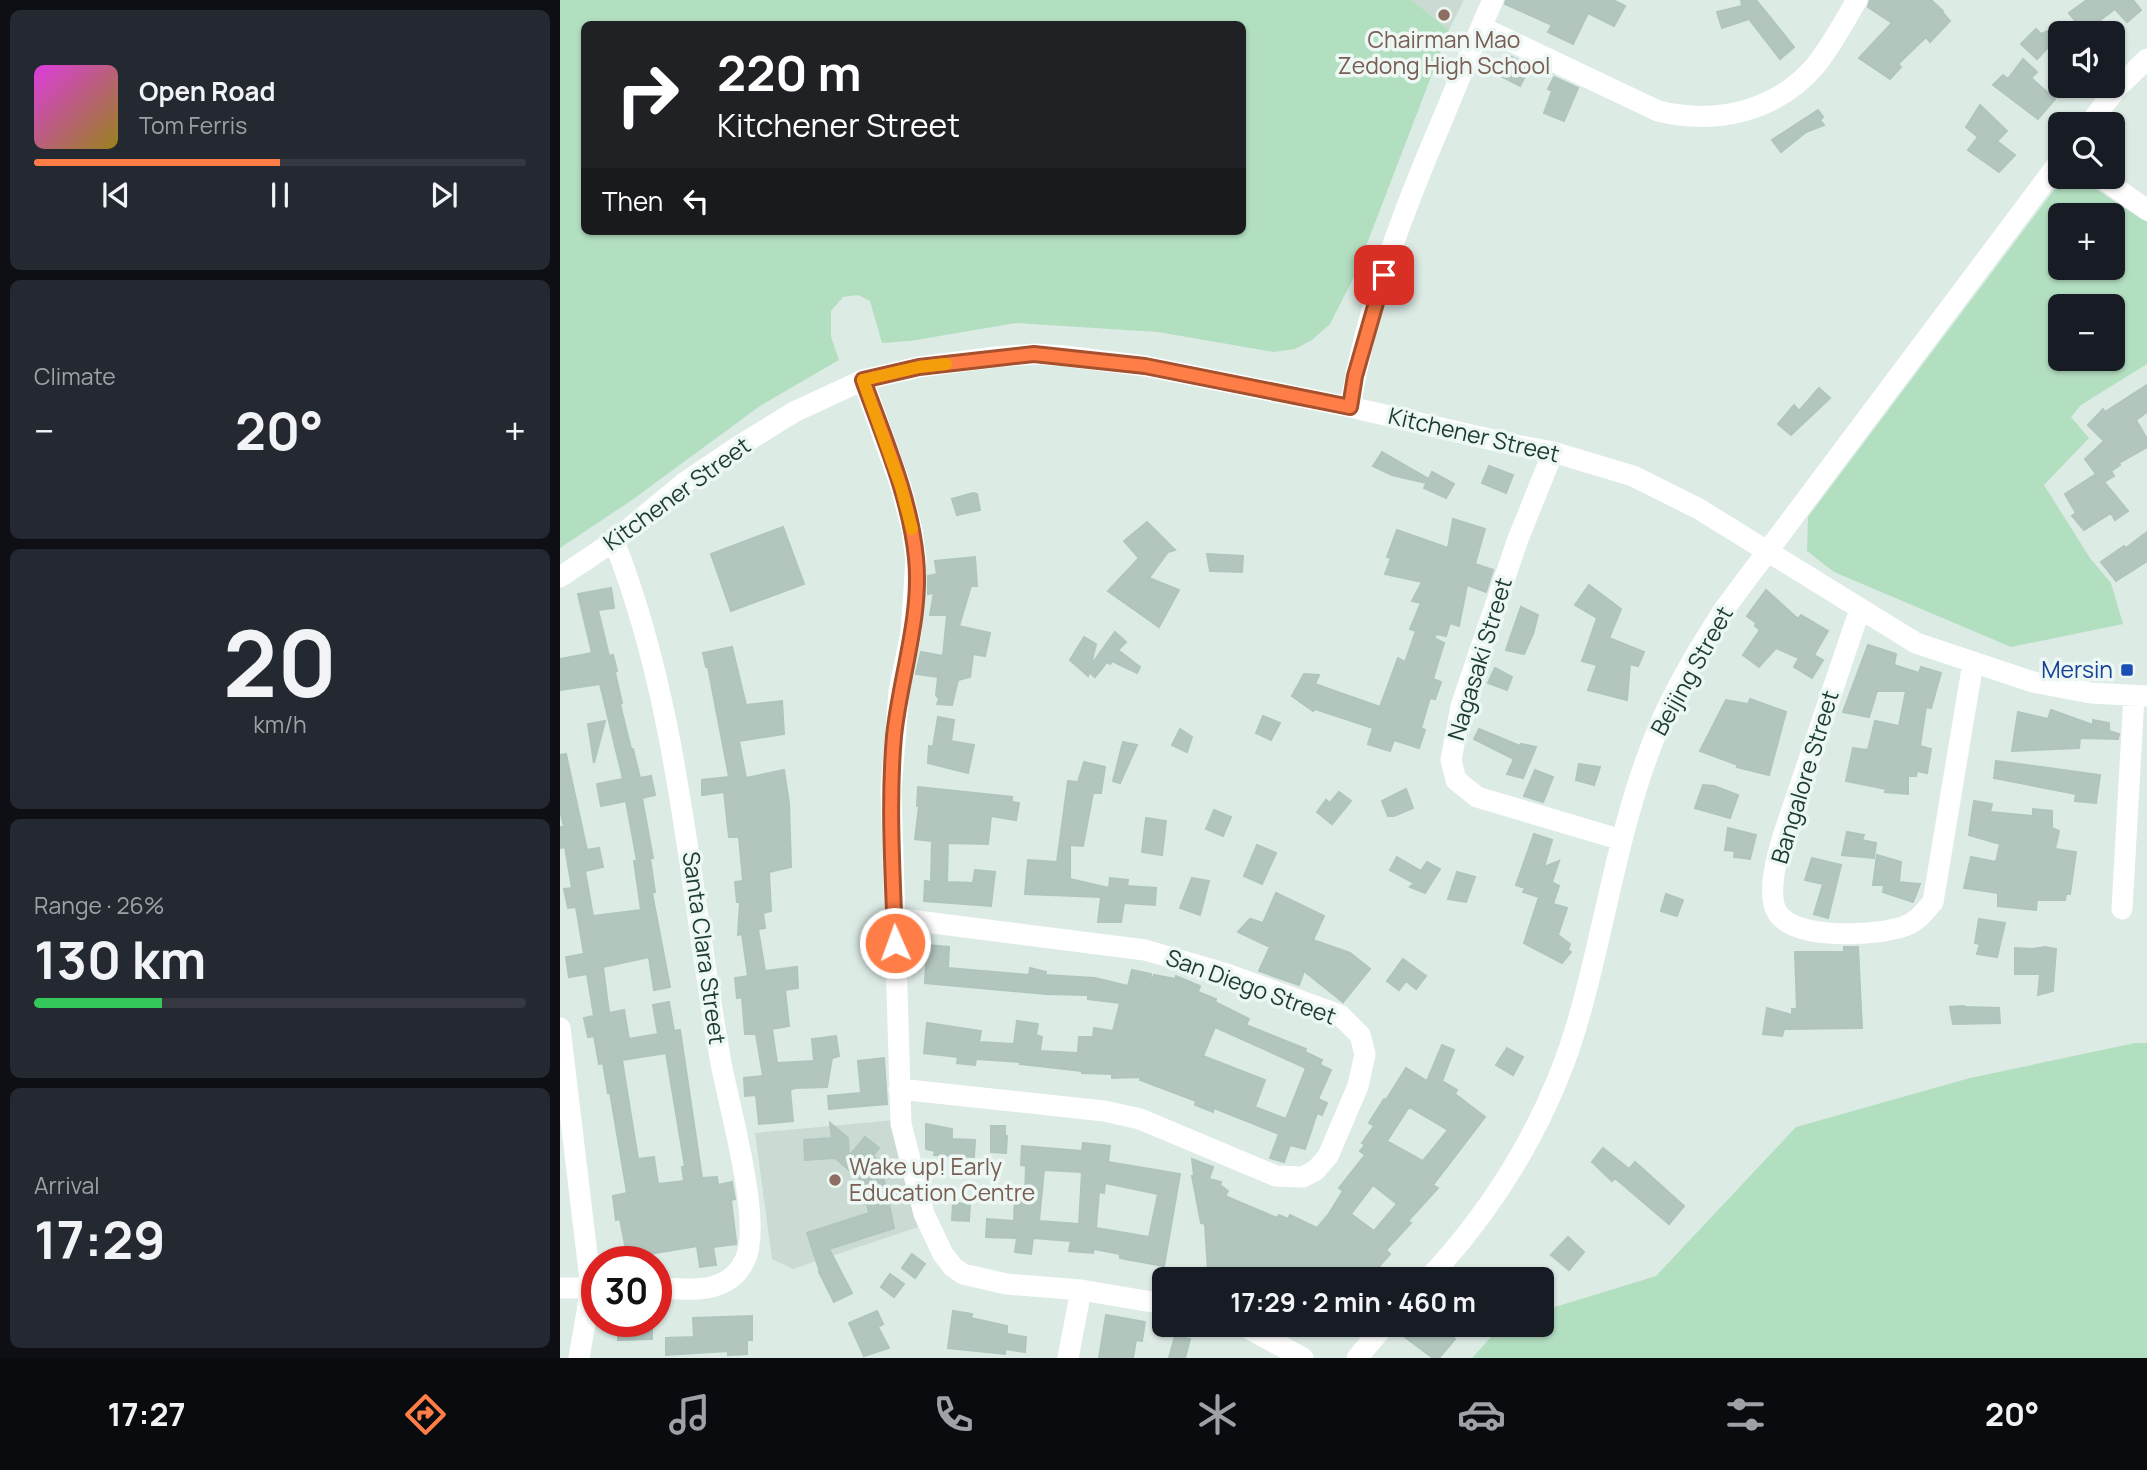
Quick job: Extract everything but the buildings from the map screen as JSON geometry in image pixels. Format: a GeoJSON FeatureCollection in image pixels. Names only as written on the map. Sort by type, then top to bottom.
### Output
{"type":"FeatureCollection","features":[{"type":"Feature","properties":{"kind":"street"},"geometry":{"type":"LineString","coordinates":[[1350,407],[1355,376],[1370,321],[1406,205],[1493,0]]}},
{"type":"Feature","properties":{"kind":"street"},"geometry":{"type":"LineString","coordinates":[[1481,27],[1658,111],[1682,117],[1703,117],[1752,110],[1792,88],[1827,50],[1857,0]]}},
{"type":"Feature","properties":{"kind":"street"},"geometry":{"type":"LineString","coordinates":[[2098,112],[2118,87],[2147,59]]}},
{"type":"Feature","properties":{"kind":"street","name":"Beijing Street"},"geometry":{"type":"LineString","coordinates":[[1438,1267],[1472,1228],[1520,1158],[1554,1091],[1581,1012],[1622,840],[1654,740],[1679,685],[1725,608],[2048,176]]}},
{"type":"Feature","properties":{"kind":"street"},"geometry":{"type":"LineString","coordinates":[[2117,189],[2147,210]]}},
{"type":"Feature","properties":{"kind":"street","name":"Kitchener Street"},"geometry":{"type":"LineString","coordinates":[[560,577],[614,541],[684,483],[794,412],[863,380],[919,367],[1034,354],[1145,366],[1350,407],[1553,452],[1633,476],[1699,509],[1769,550],[1916,643],[2033,682],[2091,693],[2141,696]]}},
{"type":"Feature","properties":{"kind":"street"},"geometry":{"type":"LineString","coordinates":[[863,380],[901,487],[912,530],[916,560],[914,611],[899,691],[891,789],[901,1124],[924,1214],[936,1241],[953,1267],[976,1278],[1081,1290],[1152,1302]]}},
{"type":"Feature","properties":{"kind":"street","name":"Nagasaki Street"},"geometry":{"type":"LineString","coordinates":[[1553,452],[1518,539],[1461,706],[1452,743],[1451,760],[1456,780],[1477,796],[1622,840]]}},
{"type":"Feature","properties":{"kind":"street","name":"Santa Clara Street"},"geometry":{"type":"LineString","coordinates":[[614,541],[634,597],[651,661],[680,792],[721,1063],[751,1230],[745,1260],[737,1273],[723,1285],[708,1289],[672,1288]]}},
{"type":"Feature","properties":{"kind":"street","name":"Bangalore Street"},"geometry":{"type":"LineString","coordinates":[[1860,609],[1776,862],[1774,908],[1780,917],[1792,925],[1810,932],[1883,930],[1907,926],[1922,916],[1933,902],[1973,663]]}},
{"type":"Feature","properties":{"kind":"street"},"geometry":{"type":"LineString","coordinates":[[2122,909],[2141,696]]}},
{"type":"Feature","properties":{"kind":"street","name":"San Diego Street"},"geometry":{"type":"LineString","coordinates":[[894,918],[1145,950],[1182,959],[1340,1015],[1360,1035],[1365,1054],[1358,1086],[1328,1156],[1316,1170],[1303,1177],[1276,1176],[1140,1119],[1104,1111],[899,1089]]}},
{"type":"Feature","properties":{"kind":"street"},"geometry":{"type":"LineString","coordinates":[[560,1028],[589,1246]]}},
{"type":"Feature","properties":{"kind":"street"},"geometry":{"type":"LineString","coordinates":[[560,1288],[581,1288]]}},
{"type":"Feature","properties":{"kind":"street"},"geometry":{"type":"LineString","coordinates":[[1068,1358],[1081,1290]]}},
{"type":"Feature","properties":{"kind":"street"},"geometry":{"type":"LineString","coordinates":[[579,1358],[584,1337]]}},
{"type":"Feature","properties":{"kind":"street"},"geometry":{"type":"LineString","coordinates":[[1264,1337],[1303,1358]]}},
{"type":"Feature","properties":{"kind":"street"},"geometry":{"type":"LineString","coordinates":[[1357,1358],[1375,1337]]}},
{"type":"Feature","properties":{"kind":"shaded area","name":"Chairman Mao Zedong High School"},"geometry":{"type":"Polygon","coordinates":[[[1412,0],[1464,0],[1449,30],[1412,0]]]}},
{"type":"Feature","properties":{"kind":"shaded area","name":"Wake up! Early Education Centre"},"geometry":{"type":"Polygon","coordinates":[[[895,1120],[918,1227],[793,1269],[772,1259],[755,1133],[895,1120]]]}},
{"type":"Feature","properties":{"kind":"green space"},"geometry":{"type":"Polygon","coordinates":[[[560,0],[1412,0],[1449,30],[1355,275],[1330,324],[1312,340],[1295,349],[1274,352],[1158,332],[1016,323],[910,341],[882,343],[870,301],[858,295],[843,297],[831,311],[831,337],[839,360],[760,406],[632,500],[560,548],[560,0]]]}},
{"type":"Feature","properties":{"kind":"green space"},"geometry":{"type":"Polygon","coordinates":[[[2096,189],[2117,203],[2048,203],[2048,280],[2125,280],[2125,208],[2147,222],[2147,364],[2081,405],[2071,417],[2089,438],[2044,485],[2090,558],[2111,583],[2123,624],[2011,647],[1834,572],[1807,551],[1808,517],[2054,190],[2096,189]]]}},
{"type":"Feature","properties":{"kind":"green space"},"geometry":{"type":"Polygon","coordinates":[[[2135,1043],[2147,1043],[2147,1358],[1472,1358],[1491,1337],[1554,1337],[1554,1307],[1656,1276],[1796,1127],[1970,1078],[2135,1043]]]}},
{"type":"Feature","properties":{"kind":"slow traffic"},"geometry":{"type":"LineString","coordinates":[[912,529],[901,487],[863,380],[919,367],[946,364]]}},
{"type":"Feature","properties":{"kind":"place","name":"Chairman Mao Zedong High School"},"geometry":{"type":"Point","coordinates":[1444,15]}},
{"type":"Feature","properties":{"kind":"place","name":"Mersin"},"geometry":{"type":"Point","coordinates":[2127,670]}},
{"type":"Feature","properties":{"kind":"place","name":"Wake up! Early Education Centre"},"geometry":{"type":"Point","coordinates":[835,1180]}},
{"type":"Feature","properties":{"kind":"route"},"geometry":{"type":"LineString","coordinates":[[895,943],[891,789],[899,691],[915,601],[916,560],[912,530],[901,487],[863,380],[919,367],[1034,354],[1145,366],[1350,407],[1355,376],[1384,275]]}}]}
